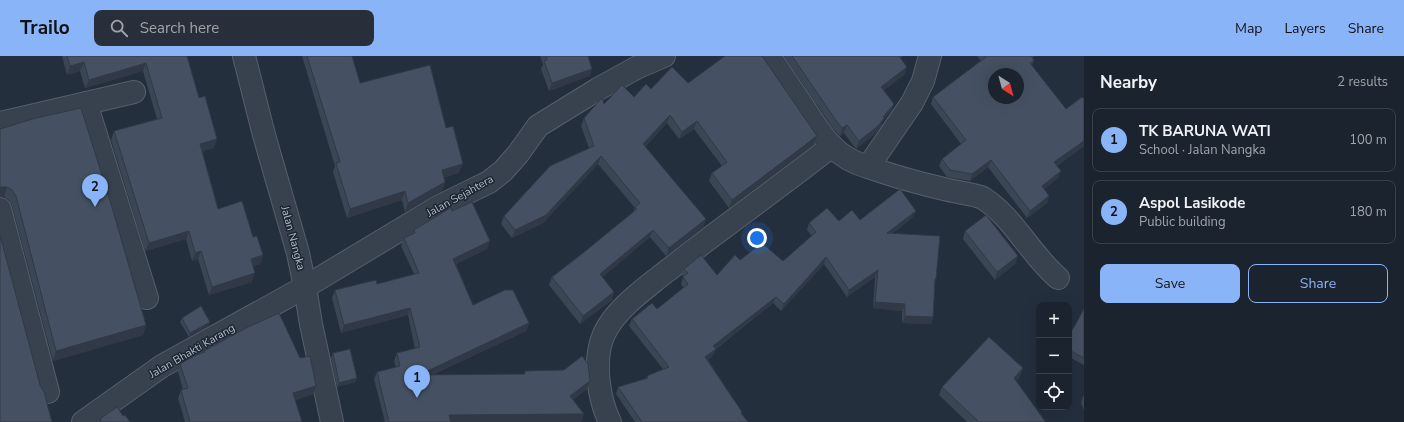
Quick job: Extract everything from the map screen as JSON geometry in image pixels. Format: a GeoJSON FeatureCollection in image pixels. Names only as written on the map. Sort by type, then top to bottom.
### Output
{"type":"FeatureCollection","features":[{"type":"Feature","properties":{"kind":"street","name":"Jalan Nangka"},"geometry":{"type":"LineString","coordinates":[[244,56],[264,135],[298,253],[306,287],[311,324],[332,422]]}},
{"type":"Feature","properties":{"kind":"street","name":"Jalan Sejahtera"},"geometry":{"type":"LineString","coordinates":[[306,287],[438,207],[489,182],[503,172],[538,126],[598,89],[638,67],[664,56]]}},
{"type":"Feature","properties":{"kind":"street"},"geometry":{"type":"LineString","coordinates":[[768,56],[825,140],[841,155],[855,163],[886,173],[982,198],[1008,220],[1047,269],[1058,278]]}},
{"type":"Feature","properties":{"kind":"street"},"geometry":{"type":"LineString","coordinates":[[868,167],[912,103],[923,81],[930,56]]}},
{"type":"Feature","properties":{"kind":"street"},"geometry":{"type":"LineString","coordinates":[[0,123],[134,92]]}},
{"type":"Feature","properties":{"kind":"street"},"geometry":{"type":"LineString","coordinates":[[86,103],[147,298]]}},
{"type":"Feature","properties":{"kind":"street"},"geometry":{"type":"LineString","coordinates":[[610,422],[604,409],[598,370],[599,350],[604,335],[611,322],[623,308],[654,281],[832,146]]}},
{"type":"Feature","properties":{"kind":"street"},"geometry":{"type":"LineString","coordinates":[[0,209],[48,392]]}},
{"type":"Feature","properties":{"kind":"street","name":"Jalan Bhakti Karang"},"geometry":{"type":"LineString","coordinates":[[83,422],[162,366],[306,287]]}},
{"type":"Feature","properties":{"kind":"building"},"geometry":{"type":"Polygon","coordinates":[[[67,56],[187,56],[199,98],[205,96],[217,139],[200,144],[218,209],[242,201],[253,237],[257,236],[263,255],[251,259],[255,273],[212,287],[201,251],[195,253],[189,231],[149,243],[114,131],[162,118],[146,63],[89,80],[84,62],[70,66],[67,56]]]}},
{"type":"Feature","properties":{"kind":"building"},"geometry":{"type":"Polygon","coordinates":[[[307,56],[352,56],[360,83],[430,65],[446,128],[453,126],[463,164],[442,170],[445,182],[408,203],[405,191],[350,209],[336,163],[340,162],[307,56]]]}},
{"type":"Feature","properties":{"kind":"building"},"geometry":{"type":"Polygon","coordinates":[[[546,56],[588,56],[592,69],[552,83],[544,61],[547,60],[546,56]]]}},
{"type":"Feature","properties":{"kind":"building"},"geometry":{"type":"Polygon","coordinates":[[[725,56],[762,56],[817,136],[732,200],[712,173],[727,162],[697,121],[682,132],[670,115],[643,144],[706,219],[669,248],[653,230],[600,274],[614,292],[583,316],[552,277],[637,209],[635,207],[640,203],[601,156],[546,215],[515,230],[504,216],[550,166],[594,146],[584,118],[602,98],[604,104],[622,85],[634,97],[646,84],[651,89],[672,67],[688,83],[725,56]]]}},
{"type":"Feature","properties":{"kind":"building"},"geometry":{"type":"Polygon","coordinates":[[[792,56],[899,56],[907,67],[881,87],[894,104],[883,117],[884,118],[878,126],[859,141],[847,125],[842,128],[792,56]]]}},
{"type":"Feature","properties":{"kind":"building"},"geometry":{"type":"Polygon","coordinates":[[[985,56],[1031,56],[1034,60],[1030,63],[1066,109],[1082,97],[1084,99],[1084,141],[1054,162],[1061,171],[1042,186],[1049,196],[1030,211],[991,160],[972,174],[950,170],[942,159],[966,140],[933,97],[986,57],[985,56]]]}},
{"type":"Feature","properties":{"kind":"building"},"geometry":{"type":"Polygon","coordinates":[[[81,108],[112,207],[146,325],[56,351],[16,196],[12,190],[7,187],[0,187],[0,129],[36,118],[81,108]]]}},
{"type":"Feature","properties":{"kind":"building"},"geometry":{"type":"Polygon","coordinates":[[[900,189],[916,211],[887,233],[940,236],[935,279],[933,317],[905,316],[905,304],[875,302],[878,270],[849,290],[826,257],[784,304],[776,297],[713,346],[716,349],[705,357],[748,422],[642,422],[618,387],[648,378],[647,376],[669,367],[632,319],[652,303],[657,309],[688,284],[683,277],[688,273],[684,269],[701,255],[717,275],[735,255],[740,260],[762,243],[783,261],[816,232],[809,223],[827,208],[839,221],[852,210],[860,220],[900,189]]]}},
{"type":"Feature","properties":{"kind":"building"},"geometry":{"type":"Polygon","coordinates":[[[472,202],[490,241],[453,259],[473,305],[505,290],[513,290],[529,323],[419,375],[525,374],[525,371],[564,370],[582,356],[588,364],[590,381],[570,396],[584,414],[449,415],[451,422],[389,422],[377,372],[400,366],[397,353],[420,347],[410,308],[344,325],[335,290],[376,280],[377,284],[419,273],[404,238],[415,233],[414,230],[447,210],[451,208],[452,211],[472,202]]]}},
{"type":"Feature","properties":{"kind":"building"},"geometry":{"type":"Polygon","coordinates":[[[986,215],[1018,256],[997,272],[965,231],[986,215]]]}},
{"type":"Feature","properties":{"kind":"building"},"geometry":{"type":"Polygon","coordinates":[[[0,235],[40,385],[44,392],[52,422],[0,422],[0,235]]]}},
{"type":"Feature","properties":{"kind":"building"},"geometry":{"type":"Polygon","coordinates":[[[201,306],[210,322],[190,333],[182,318],[201,306]]]}},
{"type":"Feature","properties":{"kind":"building"},"geometry":{"type":"Polygon","coordinates":[[[1084,309],[1084,358],[1072,352],[1072,331],[1084,309]]]}},
{"type":"Feature","properties":{"kind":"building"},"geometry":{"type":"Polygon","coordinates":[[[279,313],[300,358],[310,356],[316,386],[293,393],[302,422],[190,422],[181,390],[188,388],[180,364],[205,352],[204,351],[246,328],[279,313]]]}},
{"type":"Feature","properties":{"kind":"building"},"geometry":{"type":"Polygon","coordinates":[[[989,337],[1023,368],[1014,378],[1045,421],[979,422],[942,387],[989,337]]]}},
{"type":"Feature","properties":{"kind":"building"},"geometry":{"type":"Polygon","coordinates":[[[350,349],[357,378],[339,383],[333,353],[350,349]]]}},
{"type":"Feature","properties":{"kind":"building"},"geometry":{"type":"Polygon","coordinates":[[[117,407],[123,416],[125,415],[130,422],[102,422],[100,419],[117,407]]]}},
{"type":"Feature","properties":{"kind":"place","name":"Aspol Lasikode"},"geometry":{"type":"Point","coordinates":[95,207]}},
{"type":"Feature","properties":{"kind":"place","name":"TK BARUNA WATI"},"geometry":{"type":"Point","coordinates":[417,398]}}]}
